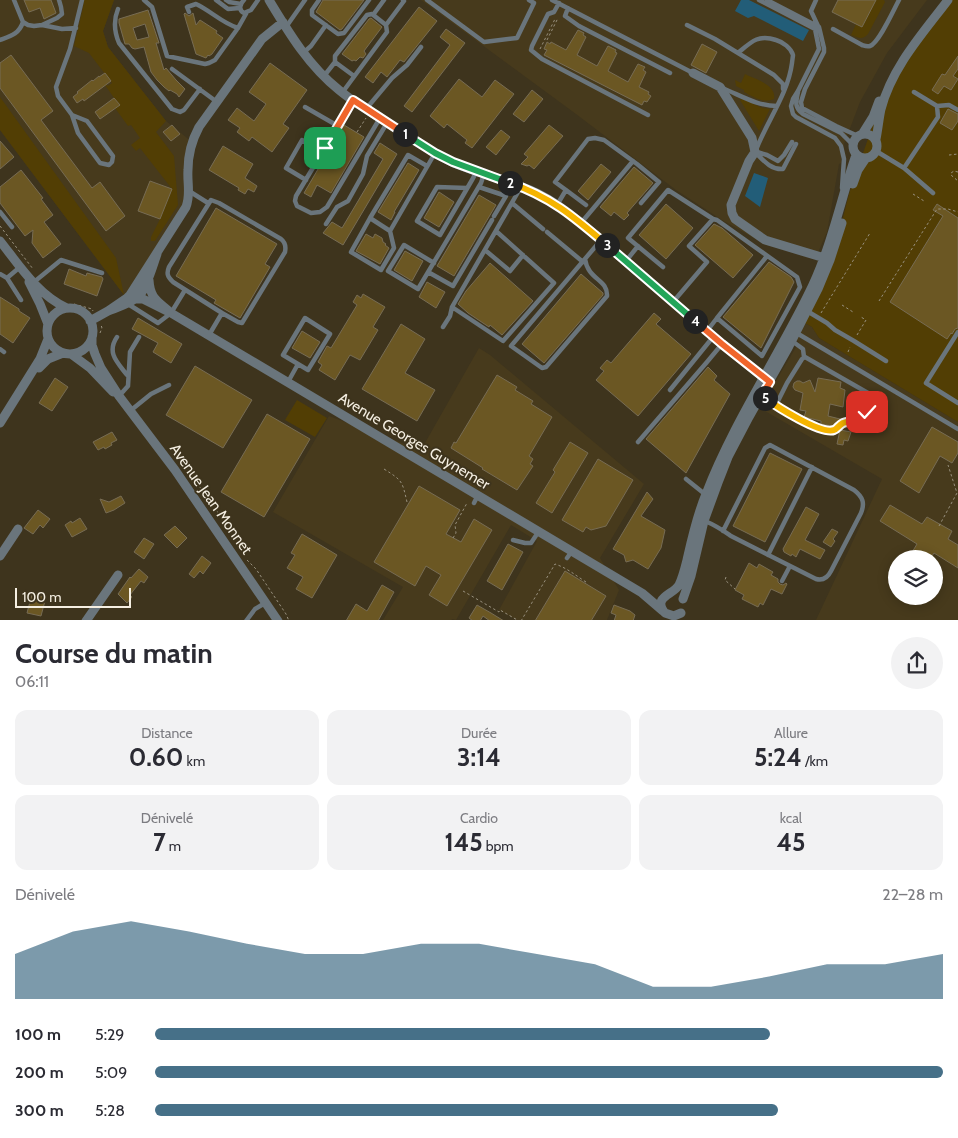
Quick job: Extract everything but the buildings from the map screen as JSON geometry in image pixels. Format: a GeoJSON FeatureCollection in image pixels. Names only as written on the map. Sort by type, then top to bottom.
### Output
{"type":"FeatureCollection","features":[{"type":"Feature","properties":{"kind":"street"},"geometry":{"type":"LineString","coordinates":[[269,0],[303,53],[342,92],[435,153],[453,162],[522,187],[557,205],[581,222],[710,334],[766,379]]}},
{"type":"Feature","properties":{"kind":"street"},"geometry":{"type":"LineString","coordinates":[[793,334],[809,294],[827,259],[856,155],[853,145],[855,139],[861,134],[872,117],[887,79],[904,50],[942,0]]}},
{"type":"Feature","properties":{"kind":"street"},"geometry":{"type":"LineString","coordinates":[[856,155],[866,158],[872,156],[876,151],[876,139],[882,108],[893,78],[910,50],[948,0]]}},
{"type":"Feature","properties":{"kind":"street"},"geometry":{"type":"LineString","coordinates":[[93,319],[127,298],[136,296],[157,254],[186,206],[189,197],[188,159],[192,142],[199,127],[262,39],[284,25]]}},
{"type":"Feature","properties":{"kind":"street"},"geometry":{"type":"LineString","coordinates":[[694,73],[720,87],[752,138],[755,152],[749,161],[731,205],[735,219],[764,240],[827,259]]}},
{"type":"Feature","properties":{"kind":"street"},"geometry":{"type":"LineString","coordinates":[[861,134],[871,135],[876,139]]}},
{"type":"Feature","properties":{"kind":"street"},"geometry":{"type":"LineString","coordinates":[[766,379],[761,396],[708,496],[691,576],[683,598],[684,606],[673,616],[661,603],[668,594],[676,589],[684,573],[694,531],[723,454],[739,421],[807,311],[854,179],[866,158]]}},
{"type":"Feature","properties":{"kind":"street"},"geometry":{"type":"LineString","coordinates":[[0,241],[34,282],[52,300],[68,308],[81,311],[93,319]]}},
{"type":"Feature","properties":{"kind":"street"},"geometry":{"type":"LineString","coordinates":[[22,268],[37,296],[48,324]]}},
{"type":"Feature","properties":{"kind":"street"},"geometry":{"type":"LineString","coordinates":[[146,276],[152,296]]}},
{"type":"Feature","properties":{"kind":"street","name":"Avenue Georges Guynemer"},"geometry":{"type":"LineString","coordinates":[[136,296],[152,296],[171,313]]}},
{"type":"Feature","properties":{"kind":"street","name":"Avenue Georges Guynemer"},"geometry":{"type":"LineString","coordinates":[[136,296],[209,335],[475,497],[539,531],[569,555],[617,583],[642,593],[658,596],[668,594]]}},
{"type":"Feature","properties":{"kind":"street"},"geometry":{"type":"LineString","coordinates":[[22,390],[43,353],[48,340],[48,324],[52,316],[68,308]]}},
{"type":"Feature","properties":{"kind":"street"},"geometry":{"type":"LineString","coordinates":[[0,423],[43,362],[48,359],[78,352],[84,349],[96,336],[92,328],[93,319]]}},
{"type":"Feature","properties":{"kind":"street","name":"Avenue Jean Monnet"},"geometry":{"type":"LineString","coordinates":[[96,336],[92,345],[101,368],[119,396],[175,470],[278,620]]}},
{"type":"Feature","properties":{"kind":"street"},"geometry":{"type":"LineString","coordinates":[[48,340],[54,348],[67,354]]}},
{"type":"Feature","properties":{"kind":"street","name":"Avenue Jean Monnet"},"geometry":{"type":"LineString","coordinates":[[67,354],[90,368],[110,390],[119,396]]}},
{"type":"Feature","properties":{"kind":"street"},"geometry":{"type":"LineString","coordinates":[[0,556],[18,529]]}},
{"type":"Feature","properties":{"kind":"street"},"geometry":{"type":"LineString","coordinates":[[86,620],[118,574]]}},
{"type":"Feature","properties":{"kind":"street","name":"Avenue Georges Guynemer"},"geometry":{"type":"LineString","coordinates":[[642,593],[673,616]]}},
{"type":"Feature","properties":{"kind":"street"},"geometry":{"type":"LineString","coordinates":[[668,594],[677,594],[683,598]]}},
{"type":"Feature","properties":{"kind":"lane"},"geometry":{"type":"LineString","coordinates":[[14,0],[23,22],[30,26],[42,25],[57,28],[76,28]]}},
{"type":"Feature","properties":{"kind":"lane"},"geometry":{"type":"LineString","coordinates":[[42,25],[62,14],[59,0]]}},
{"type":"Feature","properties":{"kind":"lane"},"geometry":{"type":"LineString","coordinates":[[72,115],[87,121],[114,156],[109,165],[100,163],[78,134],[72,115],[58,96],[56,87],[70,49],[82,0]]}},
{"type":"Feature","properties":{"kind":"lane"},"geometry":{"type":"LineString","coordinates":[[144,0],[152,7],[167,56],[206,64],[215,60],[247,12],[251,10],[258,0]]}},
{"type":"Feature","properties":{"kind":"lane"},"geometry":{"type":"LineString","coordinates":[[216,0],[228,9],[233,10],[242,4]]}},
{"type":"Feature","properties":{"kind":"lane"},"geometry":{"type":"LineString","coordinates":[[226,0],[242,4]]}},
{"type":"Feature","properties":{"kind":"lane"},"geometry":{"type":"LineString","coordinates":[[284,25],[305,0]]}},
{"type":"Feature","properties":{"kind":"lane"},"geometry":{"type":"LineString","coordinates":[[319,0],[312,10],[312,15],[338,34],[344,33],[369,0]]}},
{"type":"Feature","properties":{"kind":"lane"},"geometry":{"type":"LineString","coordinates":[[373,15],[384,0]]}},
{"type":"Feature","properties":{"kind":"lane"},"geometry":{"type":"LineString","coordinates":[[386,25],[403,0]]}},
{"type":"Feature","properties":{"kind":"lane"},"geometry":{"type":"LineString","coordinates":[[427,0],[484,42],[517,38],[534,3],[529,0]]}},
{"type":"Feature","properties":{"kind":"lane"},"geometry":{"type":"LineString","coordinates":[[552,0],[694,73]]}},
{"type":"Feature","properties":{"kind":"lane"},"geometry":{"type":"LineString","coordinates":[[759,0],[815,29],[819,49],[791,106],[796,117],[835,138],[841,146],[844,159],[841,204]]}},
{"type":"Feature","properties":{"kind":"lane"},"geometry":{"type":"LineString","coordinates":[[768,0],[819,27]]}},
{"type":"Feature","properties":{"kind":"lane"},"geometry":{"type":"LineString","coordinates":[[816,0],[811,11],[819,27],[824,52],[805,89],[800,102],[802,108],[843,129],[861,134]]}},
{"type":"Feature","properties":{"kind":"lane"},"geometry":{"type":"LineString","coordinates":[[833,29],[862,45],[871,46],[879,38],[899,0]]}},
{"type":"Feature","properties":{"kind":"lane"},"geometry":{"type":"LineString","coordinates":[[189,12],[187,7],[196,4],[205,8],[224,22],[238,28]]}},
{"type":"Feature","properties":{"kind":"lane"},"geometry":{"type":"LineString","coordinates":[[242,4],[243,12],[247,12]]}},
{"type":"Feature","properties":{"kind":"lane"},"geometry":{"type":"LineString","coordinates":[[563,6],[565,16],[579,26],[670,73]]}},
{"type":"Feature","properties":{"kind":"lane"},"geometry":{"type":"LineString","coordinates":[[563,6],[548,14],[531,50],[542,59],[648,115]]}},
{"type":"Feature","properties":{"kind":"lane"},"geometry":{"type":"LineString","coordinates":[[118,9],[114,25],[119,43],[172,109],[180,112],[184,110],[200,89]]}},
{"type":"Feature","properties":{"kind":"lane"},"geometry":{"type":"LineString","coordinates":[[324,76],[335,62],[335,56],[368,14],[373,15],[386,25],[387,32],[342,92]]}},
{"type":"Feature","properties":{"kind":"lane"},"geometry":{"type":"LineString","coordinates":[[0,40],[16,33],[23,22]]}},
{"type":"Feature","properties":{"kind":"lane"},"geometry":{"type":"LineString","coordinates":[[303,53],[311,46],[326,25]]}},
{"type":"Feature","properties":{"kind":"lane"},"geometry":{"type":"LineString","coordinates":[[687,25],[774,75],[783,84],[783,93]]}},
{"type":"Feature","properties":{"kind":"lane"},"geometry":{"type":"LineString","coordinates":[[738,53],[752,40],[768,38],[779,41],[788,47],[793,56],[783,93],[755,152]]}},
{"type":"Feature","properties":{"kind":"lane"},"geometry":{"type":"LineString","coordinates":[[368,110],[392,78],[407,65],[421,47]]}},
{"type":"Feature","properties":{"kind":"lane"},"geometry":{"type":"LineString","coordinates":[[335,62],[354,76]]}},
{"type":"Feature","properties":{"kind":"lane"},"geometry":{"type":"LineString","coordinates":[[172,69],[217,102]]}},
{"type":"Feature","properties":{"kind":"lane"},"geometry":{"type":"LineString","coordinates":[[720,87],[766,106],[777,106]]}},
{"type":"Feature","properties":{"kind":"lane"},"geometry":{"type":"LineString","coordinates":[[798,91],[796,108],[798,111],[841,133],[853,145]]}},
{"type":"Feature","properties":{"kind":"lane"},"geometry":{"type":"LineString","coordinates":[[914,92],[937,106],[949,105],[958,110]]}},
{"type":"Feature","properties":{"kind":"lane"},"geometry":{"type":"LineString","coordinates":[[353,100],[296,196],[297,206],[311,213],[320,212],[327,207],[383,120]]}},
{"type":"Feature","properties":{"kind":"lane"},"geometry":{"type":"LineString","coordinates":[[904,168],[938,117],[937,106]]}},
{"type":"Feature","properties":{"kind":"lane"},"geometry":{"type":"LineString","coordinates":[[305,107],[338,126]]}},
{"type":"Feature","properties":{"kind":"lane"},"geometry":{"type":"LineString","coordinates":[[326,224],[337,207],[348,201],[364,174],[367,156],[383,120]]}},
{"type":"Feature","properties":{"kind":"lane"},"geometry":{"type":"LineString","coordinates":[[586,205],[555,182],[588,139],[595,138],[604,140],[659,182],[641,204]]}},
{"type":"Feature","properties":{"kind":"lane"},"geometry":{"type":"LineString","coordinates":[[306,180],[286,168],[302,140],[322,152]]}},
{"type":"Feature","properties":{"kind":"lane"},"geometry":{"type":"LineString","coordinates":[[794,143],[783,169],[778,169],[764,162],[755,152],[768,155],[778,161],[794,143]]}},
{"type":"Feature","properties":{"kind":"lane"},"geometry":{"type":"LineString","coordinates":[[876,151],[904,168],[933,193]]}},
{"type":"Feature","properties":{"kind":"lane"},"geometry":{"type":"LineString","coordinates":[[427,166],[408,155],[350,252],[381,270],[394,248],[390,231],[435,153]]}},
{"type":"Feature","properties":{"kind":"lane"},"geometry":{"type":"LineString","coordinates":[[581,222],[633,161]]}},
{"type":"Feature","properties":{"kind":"lane"},"geometry":{"type":"LineString","coordinates":[[434,263],[404,245],[388,271],[418,289],[434,263],[479,187],[480,172]]}},
{"type":"Feature","properties":{"kind":"lane"},"geometry":{"type":"LineString","coordinates":[[467,188],[437,187],[417,221],[440,235],[467,188],[480,172]]}},
{"type":"Feature","properties":{"kind":"lane"},"geometry":{"type":"LineString","coordinates":[[428,272],[453,286],[506,196],[479,187]]}},
{"type":"Feature","properties":{"kind":"lane"},"geometry":{"type":"LineString","coordinates":[[444,327],[452,307],[522,187]]}},
{"type":"Feature","properties":{"kind":"lane"},"geometry":{"type":"LineString","coordinates":[[557,205],[566,190]]}},
{"type":"Feature","properties":{"kind":"lane"},"geometry":{"type":"LineString","coordinates":[[662,267],[628,238],[668,190],[717,220],[797,277],[800,287],[762,356],[717,318]]}},
{"type":"Feature","properties":{"kind":"lane"},"geometry":{"type":"LineString","coordinates":[[189,191],[208,203]]}},
{"type":"Feature","properties":{"kind":"lane"},"geometry":{"type":"LineString","coordinates":[[213,200],[220,203],[280,239],[285,246],[285,252],[242,322],[238,322],[222,313],[168,278],[167,272],[169,267],[208,203],[213,200]]}},
{"type":"Feature","properties":{"kind":"lane"},"geometry":{"type":"LineString","coordinates":[[512,203],[584,261],[590,273],[606,287],[608,294],[546,367],[542,368],[511,346],[584,261],[602,240]]}},
{"type":"Feature","properties":{"kind":"lane"},"geometry":{"type":"LineString","coordinates":[[0,212],[12,227]]}},
{"type":"Feature","properties":{"kind":"lane"},"geometry":{"type":"LineString","coordinates":[[0,223],[5,218]]}},
{"type":"Feature","properties":{"kind":"lane"},"geometry":{"type":"LineString","coordinates":[[370,218],[390,231]]}},
{"type":"Feature","properties":{"kind":"lane"},"geometry":{"type":"LineString","coordinates":[[673,302],[708,262],[689,246],[713,219]]}},
{"type":"Feature","properties":{"kind":"lane"},"geometry":{"type":"LineString","coordinates":[[452,307],[502,342],[554,283],[496,231]]}},
{"type":"Feature","properties":{"kind":"lane"},"geometry":{"type":"LineString","coordinates":[[626,261],[638,246]]}},
{"type":"Feature","properties":{"kind":"lane"},"geometry":{"type":"LineString","coordinates":[[485,250],[510,271],[523,255]]}},
{"type":"Feature","properties":{"kind":"lane"},"geometry":{"type":"LineString","coordinates":[[670,390],[710,334],[717,318],[767,256]]}},
{"type":"Feature","properties":{"kind":"lane"},"geometry":{"type":"LineString","coordinates":[[34,282],[61,260],[102,273]]}},
{"type":"Feature","properties":{"kind":"lane"},"geometry":{"type":"LineString","coordinates":[[7,278],[22,268]]}},
{"type":"Feature","properties":{"kind":"lane"},"geometry":{"type":"LineString","coordinates":[[0,274],[7,278],[22,300]]}},
{"type":"Feature","properties":{"kind":"lane"},"geometry":{"type":"LineString","coordinates":[[136,296],[158,322],[171,313],[185,290]]}},
{"type":"Feature","properties":{"kind":"lane"},"geometry":{"type":"LineString","coordinates":[[807,311],[827,323],[834,330],[886,361]]}},
{"type":"Feature","properties":{"kind":"lane"},"geometry":{"type":"LineString","coordinates":[[209,335],[222,313]]}},
{"type":"Feature","properties":{"kind":"lane"},"geometry":{"type":"LineString","coordinates":[[305,318],[330,334],[308,370],[298,364],[283,355],[305,318]]}},
{"type":"Feature","properties":{"kind":"lane"},"geometry":{"type":"LineString","coordinates":[[958,332],[926,383],[958,403]]}},
{"type":"Feature","properties":{"kind":"lane"},"geometry":{"type":"LineString","coordinates":[[776,405],[804,357],[803,349],[793,334]]}},
{"type":"Feature","properties":{"kind":"lane"},"geometry":{"type":"LineString","coordinates":[[793,334],[958,429]]}},
{"type":"Feature","properties":{"kind":"lane"},"geometry":{"type":"LineString","coordinates":[[117,337],[113,342],[112,352],[114,358],[128,376]]}},
{"type":"Feature","properties":{"kind":"lane"},"geometry":{"type":"LineString","coordinates":[[119,396],[128,386],[130,352],[139,337]]}},
{"type":"Feature","properties":{"kind":"lane"},"geometry":{"type":"LineString","coordinates":[[638,442],[722,344]]}},
{"type":"Feature","properties":{"kind":"lane"},"geometry":{"type":"LineString","coordinates":[[761,396],[802,421],[820,429],[833,430],[843,423],[856,420],[866,413],[869,394],[804,357]]}},
{"type":"Feature","properties":{"kind":"lane"},"geometry":{"type":"LineString","coordinates":[[288,382],[298,364]]}},
{"type":"Feature","properties":{"kind":"lane"},"geometry":{"type":"LineString","coordinates":[[130,411],[151,394],[169,385]]}},
{"type":"Feature","properties":{"kind":"lane"},"geometry":{"type":"LineString","coordinates":[[704,521],[717,526],[731,536],[816,579],[823,580],[831,572],[863,508],[862,498],[857,492],[812,467],[773,446],[768,446],[723,530]]}},
{"type":"Feature","properties":{"kind":"lane"},"geometry":{"type":"LineString","coordinates":[[768,555],[812,467]]}},
{"type":"Feature","properties":{"kind":"lane"},"geometry":{"type":"LineString","coordinates":[[686,479],[708,496]]}},
{"type":"Feature","properties":{"kind":"lane"},"geometry":{"type":"LineString","coordinates":[[513,540],[531,543],[539,531]]}},
{"type":"Feature","properties":{"kind":"lane"},"geometry":{"type":"LineString","coordinates":[[782,581],[790,566]]}},
{"type":"Feature","properties":{"kind":"lane"},"geometry":{"type":"LineString","coordinates":[[246,620],[255,609],[265,602]]}},
{"type":"Feature","properties":{"kind":"path"},"geometry":{"type":"LineString","coordinates":[[547,40],[563,6]]}},
{"type":"Feature","properties":{"kind":"path"},"geometry":{"type":"LineString","coordinates":[[540,54],[540,50],[563,6]]}},
{"type":"Feature","properties":{"kind":"path"},"geometry":{"type":"LineString","coordinates":[[357,132],[368,110]]}},
{"type":"Feature","properties":{"kind":"path"},"geometry":{"type":"LineString","coordinates":[[949,155],[958,154]]}},
{"type":"Feature","properties":{"kind":"path"},"geometry":{"type":"LineString","coordinates":[[958,172],[954,171],[951,175],[958,180]]}},
{"type":"Feature","properties":{"kind":"path"},"geometry":{"type":"LineString","coordinates":[[913,194],[924,201]]}},
{"type":"Feature","properties":{"kind":"path"},"geometry":{"type":"LineString","coordinates":[[879,301],[937,210],[948,209],[958,212]]}},
{"type":"Feature","properties":{"kind":"path"},"geometry":{"type":"LineString","coordinates":[[820,313],[870,233]]}},
{"type":"Feature","properties":{"kind":"path"},"geometry":{"type":"LineString","coordinates":[[830,297],[835,301]]}},
{"type":"Feature","properties":{"kind":"path"},"geometry":{"type":"LineString","coordinates":[[842,305],[853,312]]}},
{"type":"Feature","properties":{"kind":"path"},"geometry":{"type":"LineString","coordinates":[[861,317],[866,320]]}},
{"type":"Feature","properties":{"kind":"path"},"geometry":{"type":"LineString","coordinates":[[93,319],[102,328],[96,336]]}},
{"type":"Feature","properties":{"kind":"path"},"geometry":{"type":"LineString","coordinates":[[938,526],[957,493],[948,465]]}},
{"type":"Feature","properties":{"kind":"path"},"geometry":{"type":"LineString","coordinates":[[384,470],[402,483],[407,502]]}},
{"type":"Feature","properties":{"kind":"path","name":"Avenue Jean Monnet"},"geometry":{"type":"LineString","coordinates":[[200,486],[224,521],[226,529],[231,536]]}},
{"type":"Feature","properties":{"kind":"path"},"geometry":{"type":"LineString","coordinates":[[453,538],[456,533],[455,525],[469,500],[468,498],[475,497]]}},
{"type":"Feature","properties":{"kind":"path","name":"Avenue Jean Monnet"},"geometry":{"type":"LineString","coordinates":[[247,560],[256,569],[289,620]]}},
{"type":"Feature","properties":{"kind":"path"},"geometry":{"type":"LineString","coordinates":[[463,591],[499,612],[500,610],[520,620],[555,564],[566,568],[585,583]]}},
{"type":"Feature","properties":{"kind":"path"},"geometry":{"type":"LineString","coordinates":[[726,577],[725,580],[736,590]]}},
{"type":"Feature","properties":{"kind":"shaded area"},"geometry":{"type":"Polygon","coordinates":[[[0,0],[114,0],[103,31],[108,47],[166,121],[192,142],[189,197],[135,291],[124,295],[0,130],[0,0]]]}},
{"type":"Feature","properties":{"kind":"shaded area"},"geometry":{"type":"Polygon","coordinates":[[[84,0],[114,0],[103,31],[108,47],[166,121],[156,132],[174,156],[178,205],[155,241],[151,241],[151,237],[172,189],[140,148],[136,151],[131,145],[140,138],[131,125],[128,126],[115,108],[119,105],[105,85],[108,86],[112,83],[89,53],[74,46],[84,0]]]}},
{"type":"Feature","properties":{"kind":"shaded area"},"geometry":{"type":"Polygon","coordinates":[[[421,0],[927,0],[887,53],[860,102],[841,152],[841,163],[839,164],[827,232],[816,257],[766,245],[722,220],[676,190],[421,0]]]}},
{"type":"Feature","properties":{"kind":"shaded area"},"geometry":{"type":"Polygon","coordinates":[[[876,0],[884,0],[885,2],[868,34],[860,38],[851,35],[856,24],[862,27],[876,0]]]}},
{"type":"Feature","properties":{"kind":"shaded area"},"geometry":{"type":"Polygon","coordinates":[[[945,0],[958,0],[958,422],[819,338],[812,327],[805,323],[837,241],[849,194],[881,101],[945,0]]]}},
{"type":"Feature","properties":{"kind":"shaded area"},"geometry":{"type":"Polygon","coordinates":[[[745,74],[769,86],[774,94],[774,99],[766,101],[759,99],[736,86],[735,80],[741,83],[745,74]]]}},
{"type":"Feature","properties":{"kind":"shaded area"},"geometry":{"type":"Polygon","coordinates":[[[0,97],[116,258],[124,295],[0,130],[0,97]]]}},
{"type":"Feature","properties":{"kind":"shaded area"},"geometry":{"type":"Polygon","coordinates":[[[741,98],[762,108],[770,109],[759,131],[740,100],[741,98]]]}},
{"type":"Feature","properties":{"kind":"shaded area"},"geometry":{"type":"Polygon","coordinates":[[[805,323],[812,327],[819,338],[958,422],[958,620],[816,620],[882,479],[760,408],[799,342],[796,340],[805,323]]]}},
{"type":"Feature","properties":{"kind":"shaded area"},"geometry":{"type":"Polygon","coordinates":[[[479,348],[490,355],[644,484],[600,558],[619,590],[607,620],[517,620],[499,610],[537,541],[511,525],[456,620],[383,620],[403,587],[273,512],[329,416],[421,450],[479,348]]]}},
{"type":"Feature","properties":{"kind":"shaded area"},"geometry":{"type":"Polygon","coordinates":[[[297,400],[327,418],[315,437],[285,420],[297,400]]]}},
{"type":"Feature","properties":{"kind":"water"},"geometry":{"type":"Polygon","coordinates":[[[741,0],[749,0],[809,30],[803,41],[754,16],[748,18],[735,11],[741,0]]]}},
{"type":"Feature","properties":{"kind":"water"},"geometry":{"type":"Polygon","coordinates":[[[754,173],[768,178],[760,207],[745,196],[754,173]]]}},
{"type":"Feature","properties":{"kind":"route"},"geometry":{"type":"LineString","coordinates":[[325,148],[353,100],[435,153],[453,162],[535,192],[570,214],[722,344],[770,382],[761,396],[802,421],[820,429],[833,430],[843,423],[853,422],[867,412]]}}]}
